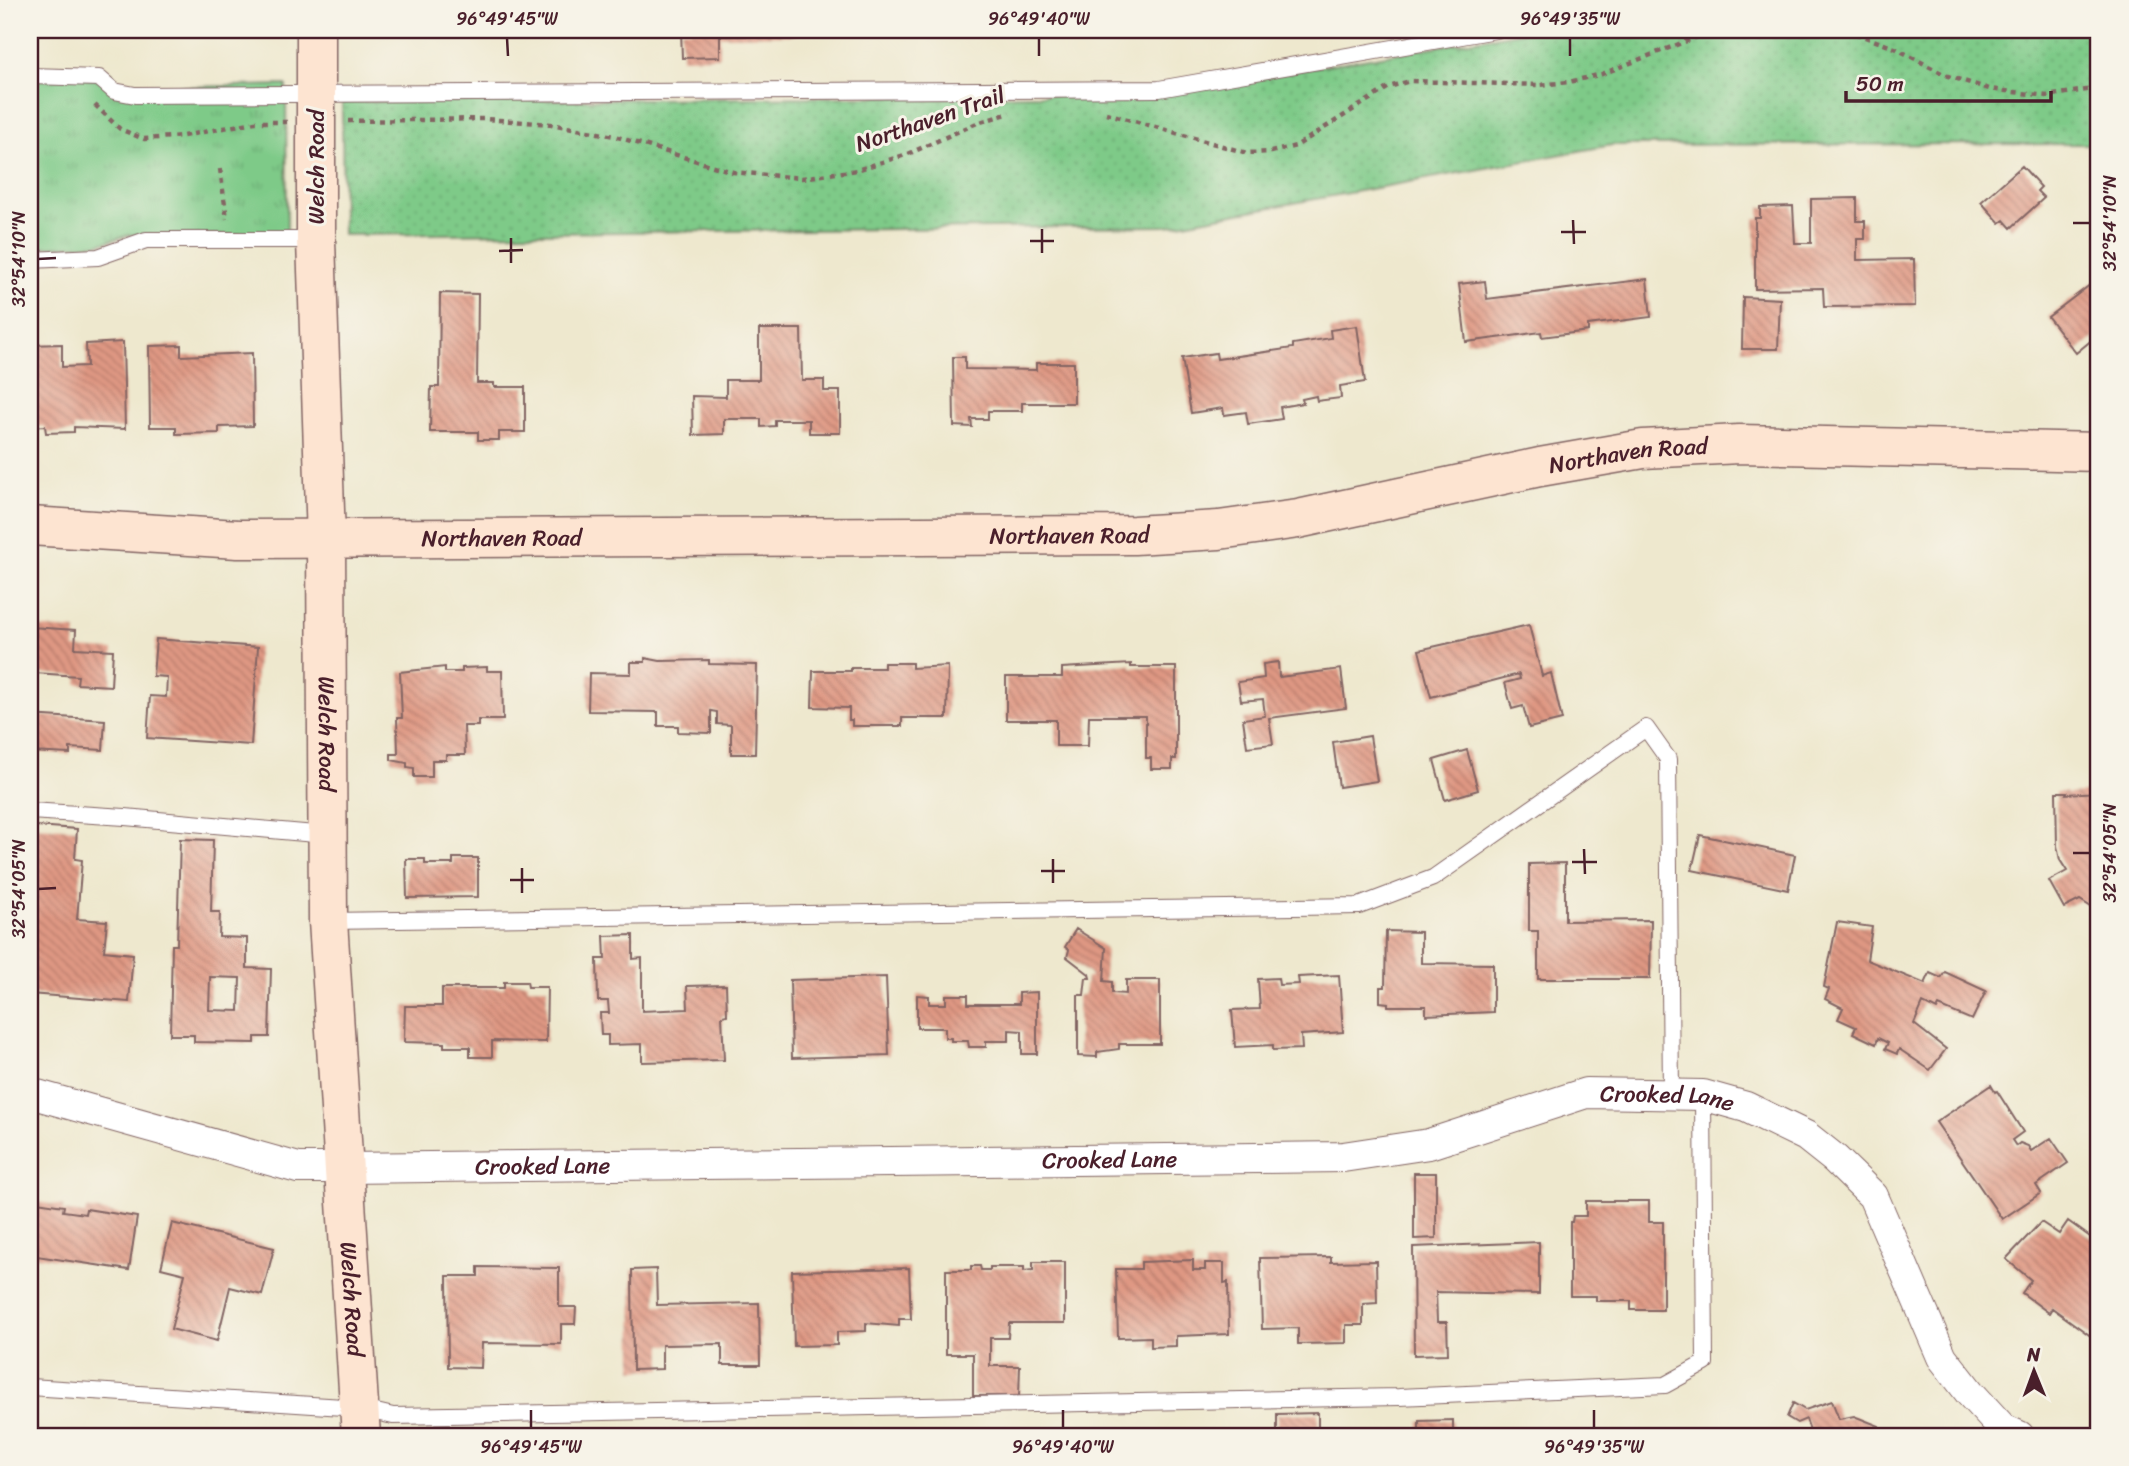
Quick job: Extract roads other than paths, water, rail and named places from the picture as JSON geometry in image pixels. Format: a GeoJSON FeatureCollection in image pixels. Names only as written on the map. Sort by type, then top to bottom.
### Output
{"type":"FeatureCollection","features":[{"type":"Feature","properties":{"kind":"street","name":"Welch Road"},"geometry":{"type":"LineString","coordinates":[[316,30],[316,240],[326,540],[328,921],[360,1422]]}},
{"type":"Feature","properties":{"kind":"street","name":"Northaven Road"},"geometry":{"type":"LineString","coordinates":[[30,526],[238,539],[326,540],[1134,535],[1219,530],[1298,519],[1540,467],[1643,449],[1739,444],[2099,452]]}},
{"type":"Feature","properties":{"kind":"street","name":"Crooked Lane"},"geometry":{"type":"LineString","coordinates":[[30,1093],[298,1168],[1343,1157],[1429,1144],[1586,1093],[1703,1096],[1746,1107],[1806,1136],[1835,1159],[1873,1196],[1942,1357],[1970,1393],[2009,1434]]}},
{"type":"Feature","properties":{"kind":"lane"},"geometry":{"type":"LineString","coordinates":[[30,76],[99,78],[114,91],[135,95],[316,108],[1159,89],[1496,30]]}},
{"type":"Feature","properties":{"kind":"lane"},"geometry":{"type":"LineString","coordinates":[[30,260],[99,257],[146,240],[316,240]]}},
{"type":"Feature","properties":{"kind":"lane"},"geometry":{"type":"LineString","coordinates":[[328,921],[1359,906],[1433,878],[1646,728],[1668,759],[1671,1095]]}},
{"type":"Feature","properties":{"kind":"lane"},"geometry":{"type":"LineString","coordinates":[[30,811],[326,835]]}},
{"type":"Feature","properties":{"kind":"lane"},"geometry":{"type":"LineString","coordinates":[[30,1387],[360,1422],[393,1416],[1385,1398],[1665,1385],[1705,1363],[1703,1096]]}}]}
